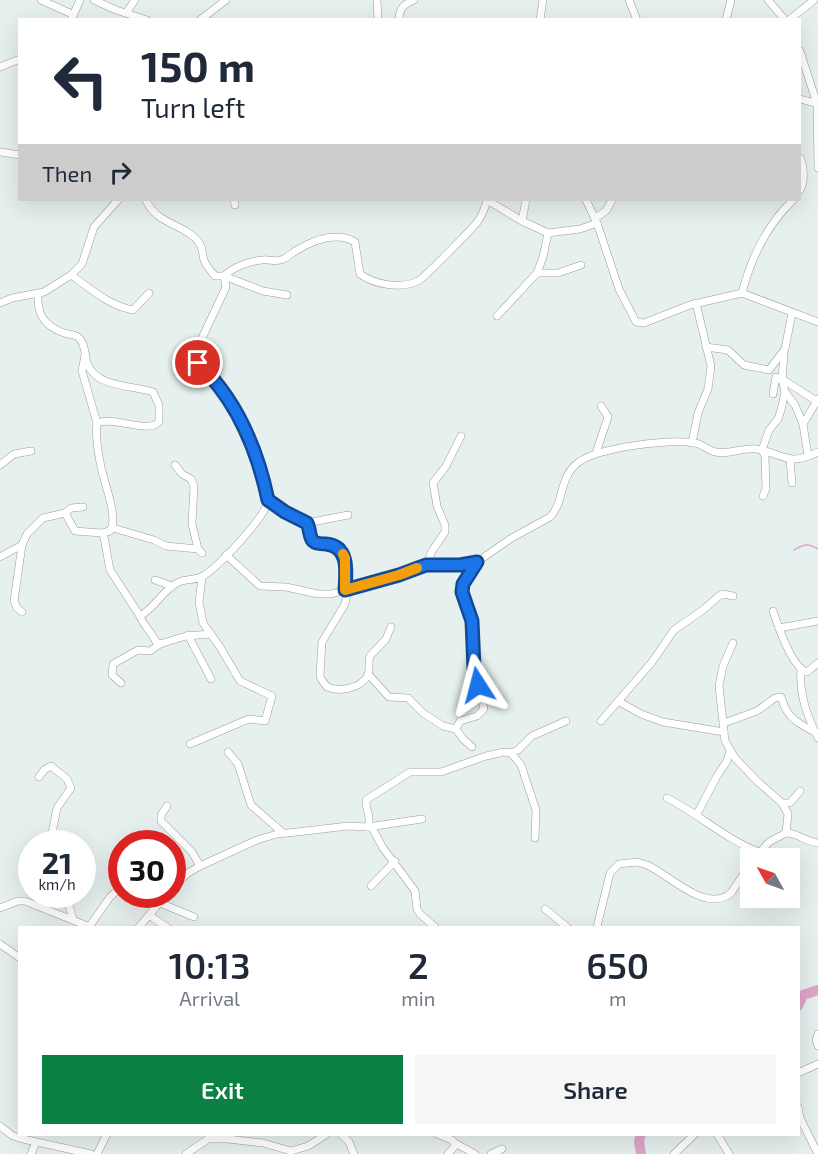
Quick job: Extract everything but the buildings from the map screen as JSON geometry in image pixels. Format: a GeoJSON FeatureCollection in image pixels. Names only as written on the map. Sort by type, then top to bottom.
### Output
{"type":"FeatureCollection","features":[{"type":"Feature","properties":{"kind":"street"},"geometry":{"type":"LineString","coordinates":[[41,0],[71,17],[80,0]]}},
{"type":"Feature","properties":{"kind":"street"},"geometry":{"type":"LineString","coordinates":[[94,0],[141,18]]}},
{"type":"Feature","properties":{"kind":"street"},"geometry":{"type":"LineString","coordinates":[[126,13],[135,0]]}},
{"type":"Feature","properties":{"kind":"street"},"geometry":{"type":"LineString","coordinates":[[203,18],[226,0]]}},
{"type":"Feature","properties":{"kind":"street"},"geometry":{"type":"LineString","coordinates":[[377,0],[378,18]]}},
{"type":"Feature","properties":{"kind":"street"},"geometry":{"type":"LineString","coordinates":[[399,18],[400,9],[414,0]]}},
{"type":"Feature","properties":{"kind":"street"},"geometry":{"type":"LineString","coordinates":[[540,18],[543,0]]}},
{"type":"Feature","properties":{"kind":"street"},"geometry":{"type":"LineString","coordinates":[[629,0],[636,18]]}},
{"type":"Feature","properties":{"kind":"street"},"geometry":{"type":"LineString","coordinates":[[726,18],[731,0]]}},
{"type":"Feature","properties":{"kind":"street"},"geometry":{"type":"LineString","coordinates":[[768,0],[785,18]]}},
{"type":"Feature","properties":{"kind":"street"},"geometry":{"type":"LineString","coordinates":[[790,18],[814,0]]}},
{"type":"Feature","properties":{"kind":"street"},"geometry":{"type":"LineString","coordinates":[[801,54],[818,104],[818,168]]}},
{"type":"Feature","properties":{"kind":"street"},"geometry":{"type":"LineString","coordinates":[[0,67],[18,60]]}},
{"type":"Feature","properties":{"kind":"street"},"geometry":{"type":"LineString","coordinates":[[801,99],[818,104]]}},
{"type":"Feature","properties":{"kind":"street"},"geometry":{"type":"LineString","coordinates":[[0,152],[18,155]]}},
{"type":"Feature","properties":{"kind":"street"},"geometry":{"type":"LineString","coordinates":[[801,160],[803,164],[801,188]]}},
{"type":"Feature","properties":{"kind":"street"},"geometry":{"type":"LineString","coordinates":[[0,303],[12,298],[38,294],[71,275],[82,264],[94,227],[117,201]]}},
{"type":"Feature","properties":{"kind":"street"},"geometry":{"type":"LineString","coordinates":[[147,201],[158,216],[187,232],[198,241],[209,270],[215,276],[224,276],[263,291],[287,295]]}},
{"type":"Feature","properties":{"kind":"street"},"geometry":{"type":"LineString","coordinates":[[224,276],[238,267],[263,260],[284,259],[307,245],[325,238],[339,237],[355,242],[360,274],[369,281],[402,284],[420,281],[473,228],[485,210],[487,201]]}},
{"type":"Feature","properties":{"kind":"street"},"geometry":{"type":"LineString","coordinates":[[489,201],[548,233],[580,229],[596,221],[611,201]]}},
{"type":"Feature","properties":{"kind":"street"},"geometry":{"type":"LineString","coordinates":[[522,221],[526,208],[525,201]]}},
{"type":"Feature","properties":{"kind":"street"},"geometry":{"type":"LineString","coordinates":[[586,201],[596,221],[617,283],[639,324],[696,303],[742,292],[818,322]]}},
{"type":"Feature","properties":{"kind":"street"},"geometry":{"type":"LineString","coordinates":[[742,292],[756,252],[776,218],[792,201]]}},
{"type":"Feature","properties":{"kind":"street"},"geometry":{"type":"LineString","coordinates":[[497,316],[537,273],[548,233]]}},
{"type":"Feature","properties":{"kind":"street"},"geometry":{"type":"LineString","coordinates":[[537,273],[558,273],[581,265]]}},
{"type":"Feature","properties":{"kind":"street"},"geometry":{"type":"LineString","coordinates":[[71,275],[100,296],[126,309],[133,310],[149,293]]}},
{"type":"Feature","properties":{"kind":"street"},"geometry":{"type":"LineString","coordinates":[[140,616],[156,604],[172,586],[181,581],[202,577],[243,538],[264,512],[268,500],[241,419],[194,355],[226,287],[224,276]]}},
{"type":"Feature","properties":{"kind":"street"},"geometry":{"type":"LineString","coordinates":[[38,294],[38,308],[42,316],[56,329],[78,337],[90,369],[96,375],[107,382],[153,392],[159,405],[159,422],[155,425],[111,420],[97,423]]}},
{"type":"Feature","properties":{"kind":"street"},"geometry":{"type":"LineString","coordinates":[[692,442],[698,412],[710,379],[711,366],[696,303]]}},
{"type":"Feature","properties":{"kind":"street"},"geometry":{"type":"LineString","coordinates":[[763,496],[766,489],[765,456],[762,450],[769,430],[778,419],[785,349],[792,313]]}},
{"type":"Feature","properties":{"kind":"street"},"geometry":{"type":"LineString","coordinates":[[706,347],[728,350],[744,365],[764,371],[769,370],[785,349]]}},
{"type":"Feature","properties":{"kind":"street"},"geometry":{"type":"LineString","coordinates":[[86,355],[82,370],[97,423],[98,448],[112,513],[112,528]]}},
{"type":"Feature","properties":{"kind":"street"},"geometry":{"type":"LineString","coordinates":[[780,357],[782,383],[803,424],[808,456]]}},
{"type":"Feature","properties":{"kind":"street"},"geometry":{"type":"LineString","coordinates":[[773,394],[782,383]]}},
{"type":"Feature","properties":{"kind":"street"},"geometry":{"type":"LineString","coordinates":[[782,383],[818,401],[803,424]]}},
{"type":"Feature","properties":{"kind":"street"},"geometry":{"type":"LineString","coordinates":[[596,453],[608,417],[601,405]]}},
{"type":"Feature","properties":{"kind":"street"},"geometry":{"type":"LineString","coordinates":[[426,565],[432,550],[445,532],[445,525],[436,506],[433,483],[446,466],[461,436]]}},
{"type":"Feature","properties":{"kind":"street"},"geometry":{"type":"LineString","coordinates":[[456,729],[460,722],[477,716],[484,709],[474,668],[472,621],[462,592],[463,584],[477,562],[555,512],[563,482],[567,474],[580,461],[596,453],[650,444],[692,442],[718,453],[747,449],[762,450],[790,460],[818,452]]}},
{"type":"Feature","properties":{"kind":"street"},"geometry":{"type":"LineString","coordinates":[[0,465],[14,454],[31,451]]}},
{"type":"Feature","properties":{"kind":"street"},"geometry":{"type":"LineString","coordinates":[[790,460],[792,483]]}},
{"type":"Feature","properties":{"kind":"street"},"geometry":{"type":"LineString","coordinates":[[112,528],[154,540],[166,546],[200,551],[192,524],[194,486],[191,480],[175,465]]}},
{"type":"Feature","properties":{"kind":"street"},"geometry":{"type":"LineString","coordinates":[[268,500],[307,523],[348,515]]}},
{"type":"Feature","properties":{"kind":"street"},"geometry":{"type":"LineString","coordinates":[[22,612],[14,601],[22,545],[27,534],[40,519],[65,513],[71,508],[83,507]]}},
{"type":"Feature","properties":{"kind":"street"},"geometry":{"type":"LineString","coordinates":[[65,513],[75,531],[102,533],[112,528]]}},
{"type":"Feature","properties":{"kind":"street"},"geometry":{"type":"LineString","coordinates":[[307,523],[312,540],[316,543],[333,544],[345,558],[347,590],[345,604],[322,642],[321,679],[327,687],[344,689],[357,685],[368,674],[370,656],[386,639],[391,627]]}},
{"type":"Feature","properties":{"kind":"street"},"geometry":{"type":"LineString","coordinates":[[102,533],[113,578],[140,616],[140,620],[160,644]]}},
{"type":"Feature","properties":{"kind":"street"},"geometry":{"type":"LineString","coordinates":[[0,557],[22,545]]}},
{"type":"Feature","properties":{"kind":"street"},"geometry":{"type":"LineString","coordinates":[[226,555],[260,586],[286,587],[318,594],[347,590],[426,565],[460,565],[477,562]]}},
{"type":"Feature","properties":{"kind":"street"},"geometry":{"type":"LineString","coordinates":[[190,744],[249,719],[265,721],[272,696],[240,681],[201,619],[202,577]]}},
{"type":"Feature","properties":{"kind":"street"},"geometry":{"type":"LineString","coordinates":[[155,580],[172,586]]}},
{"type":"Feature","properties":{"kind":"street"},"geometry":{"type":"LineString","coordinates":[[601,721],[652,662],[674,630],[719,596],[723,594],[733,596]]}},
{"type":"Feature","properties":{"kind":"street"},"geometry":{"type":"LineString","coordinates":[[772,611],[801,670],[803,698],[816,735]]}},
{"type":"Feature","properties":{"kind":"street"},"geometry":{"type":"LineString","coordinates":[[779,628],[818,621]]}},
{"type":"Feature","properties":{"kind":"street"},"geometry":{"type":"LineString","coordinates":[[121,683],[112,675],[113,664],[138,650],[150,651],[160,644],[188,635],[211,634]]}},
{"type":"Feature","properties":{"kind":"street"},"geometry":{"type":"LineString","coordinates":[[188,635],[211,679]]}},
{"type":"Feature","properties":{"kind":"street"},"geometry":{"type":"LineString","coordinates":[[733,643],[719,681],[719,700],[725,741],[730,751],[757,781],[782,802],[787,804],[793,801],[800,791]]}},
{"type":"Feature","properties":{"kind":"street"},"geometry":{"type":"LineString","coordinates":[[801,670],[807,672],[818,663]]}},
{"type":"Feature","properties":{"kind":"street"},"geometry":{"type":"LineString","coordinates":[[368,674],[389,697],[408,698],[423,713],[443,726],[456,729],[472,747]]}},
{"type":"Feature","properties":{"kind":"street"},"geometry":{"type":"LineString","coordinates":[[724,723],[757,711],[775,698],[781,697],[790,715],[816,735]]}},
{"type":"Feature","properties":{"kind":"street"},"geometry":{"type":"LineString","coordinates":[[618,701],[640,714],[663,722],[724,732]]}},
{"type":"Feature","properties":{"kind":"street"},"geometry":{"type":"LineString","coordinates":[[434,926],[420,914],[417,909],[415,891],[395,861],[383,848],[370,826],[370,814],[366,800],[402,775],[410,772],[441,772],[486,756],[504,752],[511,753],[518,750],[532,736],[566,721]]}},
{"type":"Feature","properties":{"kind":"street"},"geometry":{"type":"LineString","coordinates":[[698,814],[727,761],[730,751]]}},
{"type":"Feature","properties":{"kind":"street"},"geometry":{"type":"LineString","coordinates":[[228,752],[238,764],[251,806],[283,834]]}},
{"type":"Feature","properties":{"kind":"street"},"geometry":{"type":"LineString","coordinates":[[511,753],[521,765],[536,810],[535,838]]}},
{"type":"Feature","properties":{"kind":"street"},"geometry":{"type":"LineString","coordinates":[[39,777],[51,766],[67,779],[71,788],[57,808],[53,830]]}},
{"type":"Feature","properties":{"kind":"street"},"geometry":{"type":"LineString","coordinates":[[667,798],[698,814],[746,848]]}},
{"type":"Feature","properties":{"kind":"street"},"geometry":{"type":"LineString","coordinates":[[782,802],[788,814],[786,833]]}},
{"type":"Feature","properties":{"kind":"street"},"geometry":{"type":"LineString","coordinates":[[166,806],[161,815],[161,821],[192,852],[200,866]]}},
{"type":"Feature","properties":{"kind":"street"},"geometry":{"type":"LineString","coordinates":[[186,875],[257,840],[283,834],[422,819]]}},
{"type":"Feature","properties":{"kind":"street"},"geometry":{"type":"LineString","coordinates":[[763,848],[769,842],[786,833],[818,843]]}},
{"type":"Feature","properties":{"kind":"street"},"geometry":{"type":"LineString","coordinates":[[371,886],[395,861]]}},
{"type":"Feature","properties":{"kind":"street"},"geometry":{"type":"LineString","coordinates":[[597,926],[610,873],[619,864],[630,862],[647,865],[700,897],[712,900],[726,897],[740,879]]}},
{"type":"Feature","properties":{"kind":"street"},"geometry":{"type":"LineString","coordinates":[[91,926],[108,900]]}},
{"type":"Feature","properties":{"kind":"street"},"geometry":{"type":"LineString","coordinates":[[0,908],[18,901],[25,901],[88,926]]}},
{"type":"Feature","properties":{"kind":"street"},"geometry":{"type":"LineString","coordinates":[[70,908],[73,920]]}},
{"type":"Feature","properties":{"kind":"street"},"geometry":{"type":"LineString","coordinates":[[140,926],[156,908]]}},
{"type":"Feature","properties":{"kind":"street"},"geometry":{"type":"LineString","coordinates":[[172,908],[195,917]]}},
{"type":"Feature","properties":{"kind":"street"},"geometry":{"type":"LineString","coordinates":[[545,909],[566,926]]}},
{"type":"Feature","properties":{"kind":"street"},"geometry":{"type":"LineString","coordinates":[[150,916],[165,926]]}},
{"type":"Feature","properties":{"kind":"street"},"geometry":{"type":"LineString","coordinates":[[0,944],[18,957]]}},
{"type":"Feature","properties":{"kind":"street"},"geometry":{"type":"LineString","coordinates":[[818,1034],[816,1040],[818,1046]]}},
{"type":"Feature","properties":{"kind":"street"},"geometry":{"type":"LineString","coordinates":[[800,1072],[818,1064]]}},
{"type":"Feature","properties":{"kind":"street"},"geometry":{"type":"LineString","coordinates":[[800,1118],[818,1154]]}},
{"type":"Feature","properties":{"kind":"street"},"geometry":{"type":"LineString","coordinates":[[0,1126],[13,1136],[90,1154]]}},
{"type":"Feature","properties":{"kind":"street"},"geometry":{"type":"LineString","coordinates":[[98,1154],[106,1136]]}},
{"type":"Feature","properties":{"kind":"street"},"geometry":{"type":"LineString","coordinates":[[186,1154],[207,1139],[262,1143],[291,1151],[308,1146],[324,1136]]}},
{"type":"Feature","properties":{"kind":"street"},"geometry":{"type":"LineString","coordinates":[[343,1136],[349,1142],[354,1154]]}},
{"type":"Feature","properties":{"kind":"street"},"geometry":{"type":"LineString","coordinates":[[443,1136],[475,1154]]}},
{"type":"Feature","properties":{"kind":"street"},"geometry":{"type":"LineString","coordinates":[[674,1154],[693,1136]]}},
{"type":"Feature","properties":{"kind":"street"},"geometry":{"type":"LineString","coordinates":[[718,1136],[729,1154]]}},
{"type":"Feature","properties":{"kind":"street"},"geometry":{"type":"LineString","coordinates":[[31,1154],[36,1142]]}},
{"type":"Feature","properties":{"kind":"street"},"geometry":{"type":"LineString","coordinates":[[448,1154],[455,1143]]}},
{"type":"Feature","properties":{"kind":"street"},"geometry":{"type":"LineString","coordinates":[[491,1154],[502,1149]]}},
{"type":"Feature","properties":{"kind":"waterway"},"geometry":{"type":"LineString","coordinates":[[794,550],[806,545],[818,549]]}},
{"type":"Feature","properties":{"kind":"waterway"},"geometry":{"type":"LineString","coordinates":[[800,1002],[803,995],[818,990]]}},
{"type":"Feature","properties":{"kind":"waterway"},"geometry":{"type":"LineString","coordinates":[[640,1136],[641,1154]]}},
{"type":"Feature","properties":{"kind":"slow traffic"},"geometry":{"type":"LineString","coordinates":[[343,554],[346,569],[345,590],[417,568]]}},
{"type":"Feature","properties":{"kind":"route"},"geometry":{"type":"LineString","coordinates":[[198,363],[228,397],[241,419],[268,500],[307,523],[312,540],[316,543],[333,544],[340,550],[345,558],[345,590],[426,565],[460,565],[477,562],[463,584],[462,592],[472,621],[474,668],[478,685]]}}]}
